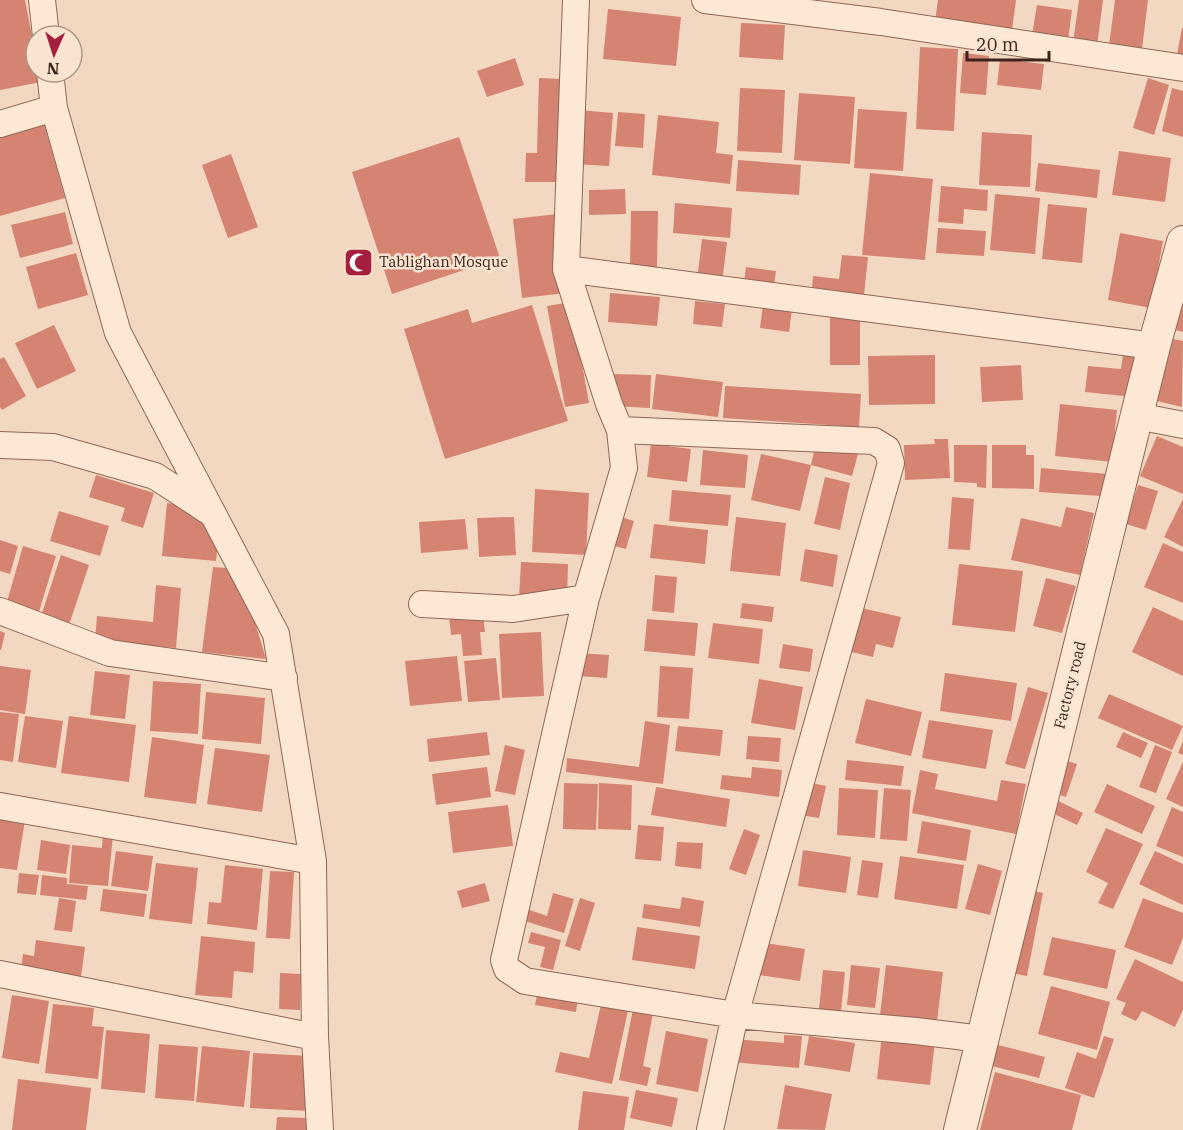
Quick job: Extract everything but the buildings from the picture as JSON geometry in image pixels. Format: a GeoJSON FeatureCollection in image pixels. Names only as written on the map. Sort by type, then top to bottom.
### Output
{"type":"FeatureCollection","features":[{"type":"Feature","properties":{"kind":"street"},"geometry":{"type":"LineString","coordinates":[[42,0],[45,24]]}},
{"type":"Feature","properties":{"kind":"street"},"geometry":{"type":"LineString","coordinates":[[576,0],[566,269],[609,404],[620,430],[624,468],[586,598],[504,960],[507,969],[525,981],[735,1015],[982,1039]]}},
{"type":"Feature","properties":{"kind":"street"},"geometry":{"type":"LineString","coordinates":[[705,0],[883,11],[1183,68]]}},
{"type":"Feature","properties":{"kind":"street"},"geometry":{"type":"LineString","coordinates":[[51,84],[54,108],[118,333],[276,634],[313,861],[315,1037],[320,1130]]}},
{"type":"Feature","properties":{"kind":"street"},"geometry":{"type":"LineString","coordinates":[[0,124],[54,108]]}},
{"type":"Feature","properties":{"kind":"street","name":"Factory road"},"geometry":{"type":"LineString","coordinates":[[960,1130],[1154,346],[1183,242]]}},
{"type":"Feature","properties":{"kind":"street"},"geometry":{"type":"LineString","coordinates":[[566,269],[1154,346]]}},
{"type":"Feature","properties":{"kind":"street"},"geometry":{"type":"LineString","coordinates":[[1137,416],[1183,425]]}},
{"type":"Feature","properties":{"kind":"street"},"geometry":{"type":"LineString","coordinates":[[620,430],[874,441],[887,449],[891,463],[735,1015],[710,1130]]}},
{"type":"Feature","properties":{"kind":"street"},"geometry":{"type":"LineString","coordinates":[[0,445],[53,447],[155,476],[212,514]]}},
{"type":"Feature","properties":{"kind":"street"},"geometry":{"type":"LineString","coordinates":[[422,604],[513,609],[586,598]]}},
{"type":"Feature","properties":{"kind":"street"},"geometry":{"type":"LineString","coordinates":[[0,611],[110,653],[284,678]]}},
{"type":"Feature","properties":{"kind":"street"},"geometry":{"type":"LineString","coordinates":[[0,806],[313,861]]}},
{"type":"Feature","properties":{"kind":"street"},"geometry":{"type":"LineString","coordinates":[[0,974],[315,1037]]}},
{"type":"Feature","properties":{"kind":"place","name":"Tablighan Mosque"},"geometry":{"type":"Point","coordinates":[358,262]}}]}
